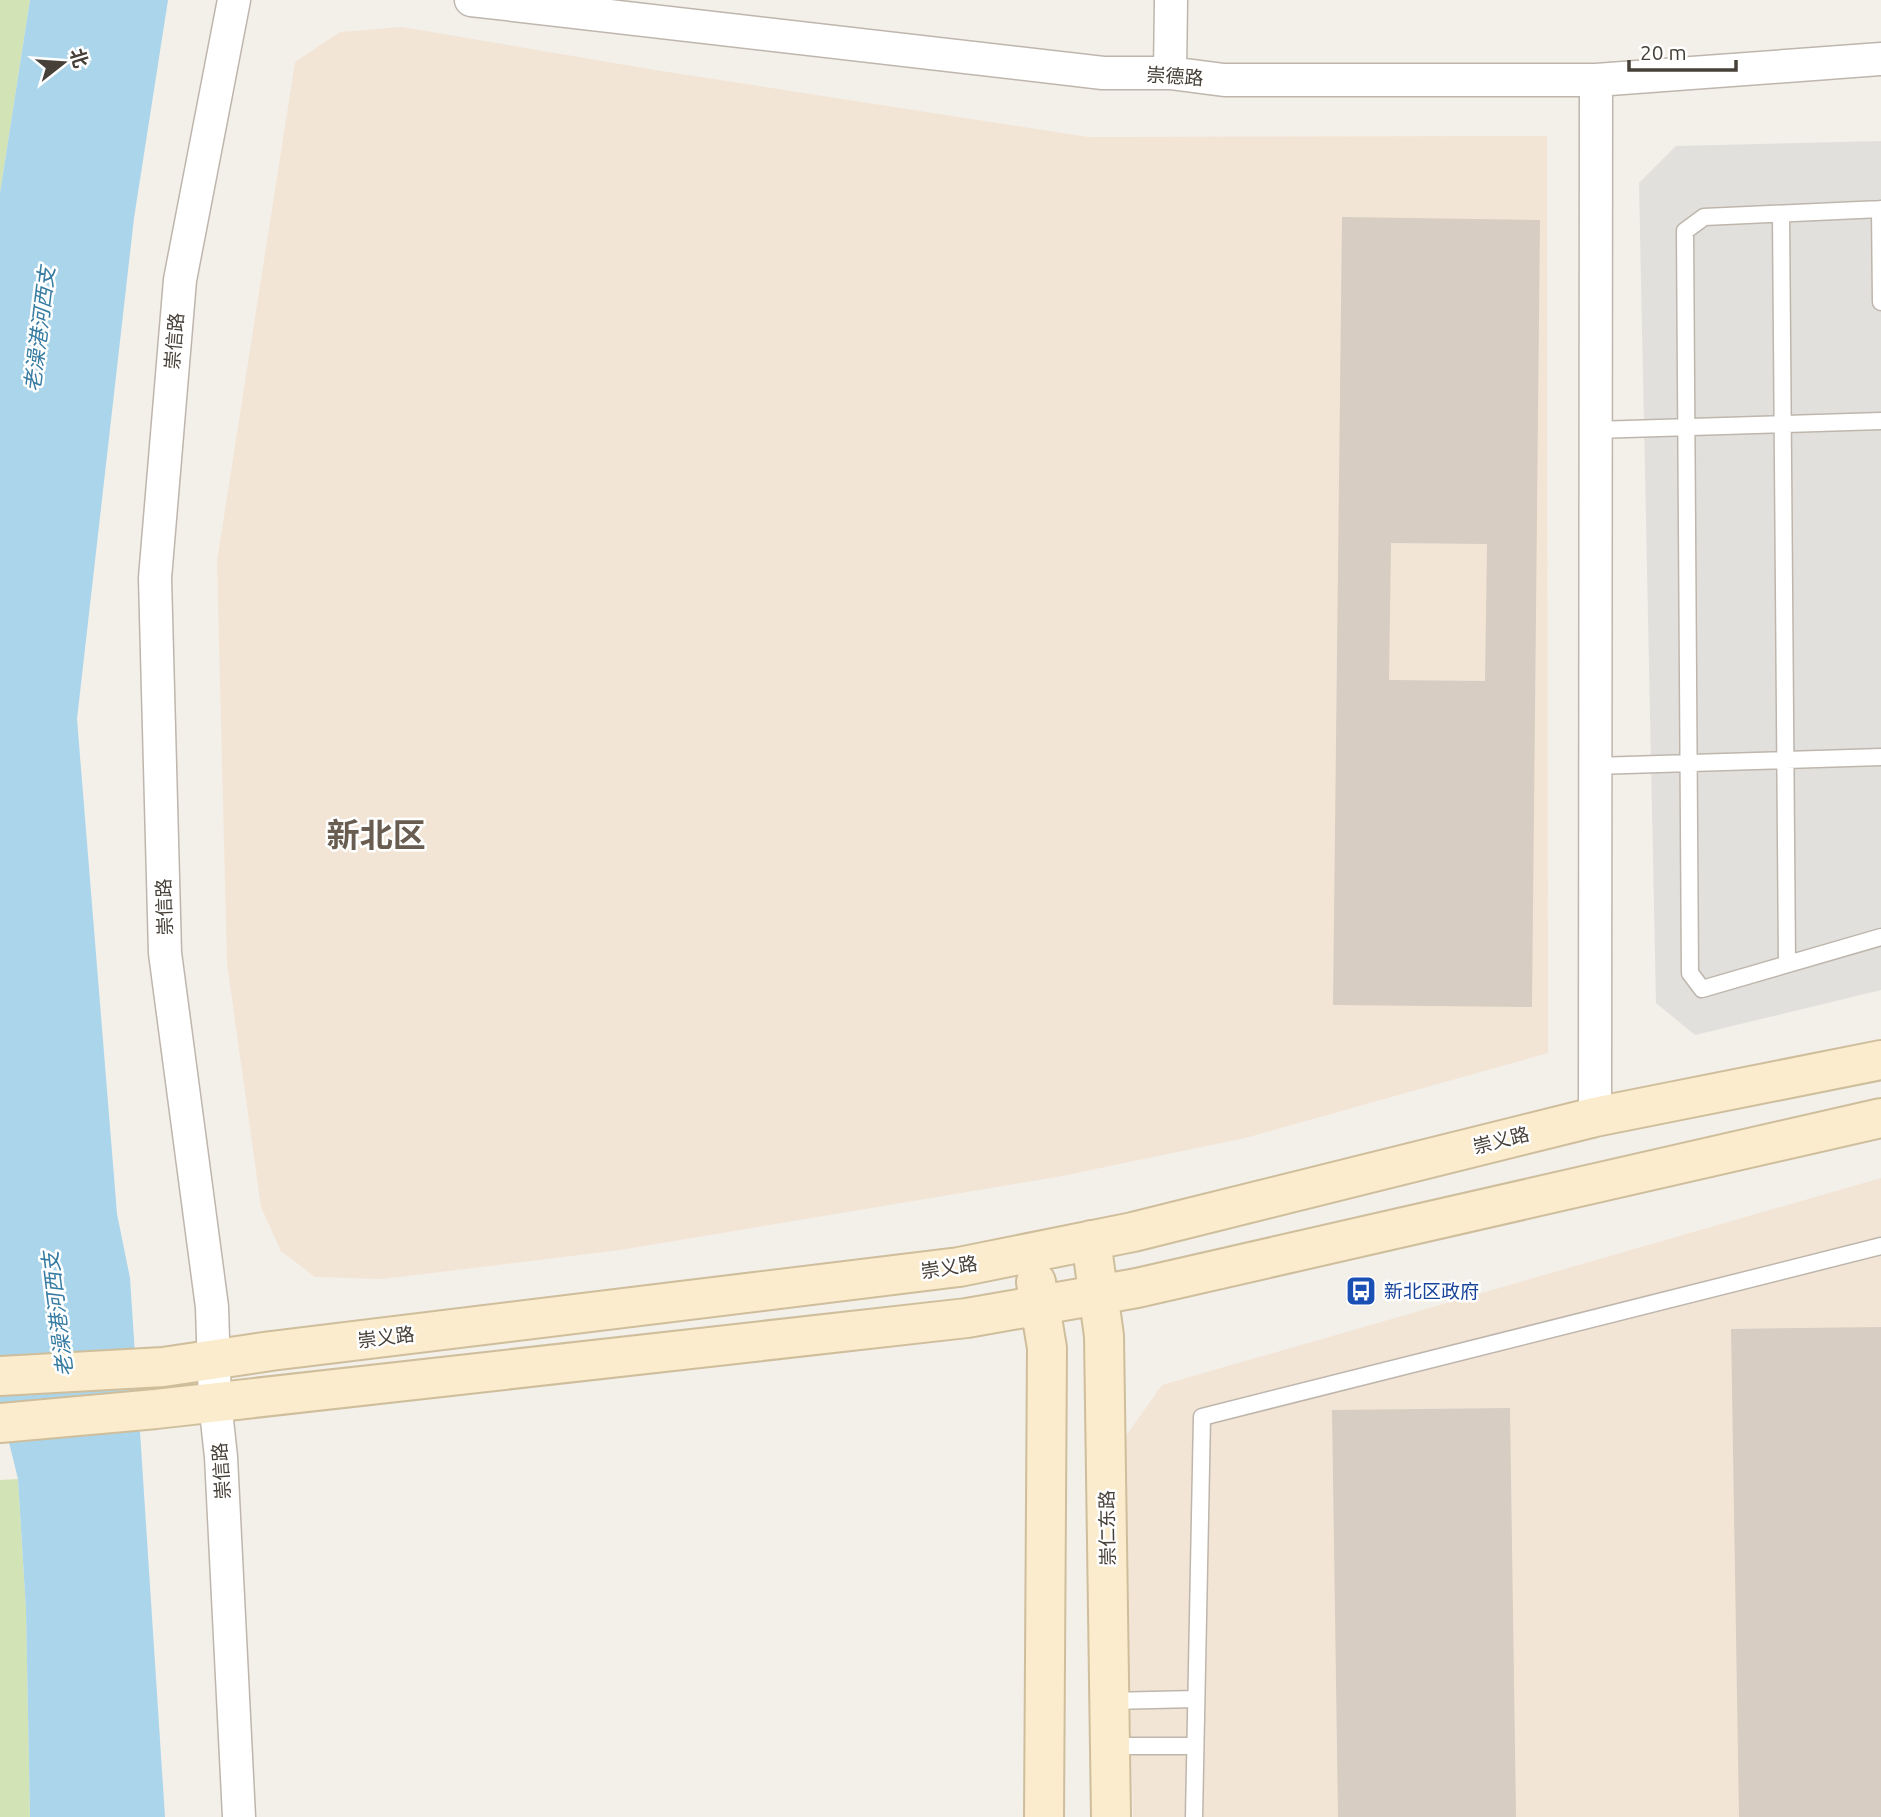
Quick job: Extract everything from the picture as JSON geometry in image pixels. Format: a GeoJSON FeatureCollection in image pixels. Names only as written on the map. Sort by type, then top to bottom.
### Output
{"type":"FeatureCollection","features":[{"type":"Feature","properties":{"kind":"street","name":"崇信路"},"geometry":{"type":"LineString","coordinates":[[234,0],[180,280],[155,578],[165,953],[212,1307],[239,1817]]}},
{"type":"Feature","properties":{"kind":"street","name":"崇德路"},"geometry":{"type":"LineString","coordinates":[[471,0],[1103,73],[1170,73],[1224,80],[1596,80],[1881,59]]}},
{"type":"Feature","properties":{"kind":"street"},"geometry":{"type":"LineString","coordinates":[[1170,73],[1171,0]]}},
{"type":"Feature","properties":{"kind":"street"},"geometry":{"type":"LineString","coordinates":[[1595,1117],[1596,80]]}},
{"type":"Feature","properties":{"kind":"street","name":"崇义路"},"geometry":{"type":"LineString","coordinates":[[0,1376],[163,1367],[213,1358],[959,1267],[1133,1232],[1595,1117],[1881,1060]]}},
{"type":"Feature","properties":{"kind":"street"},"geometry":{"type":"LineString","coordinates":[[0,1423],[156,1409],[967,1318],[1098,1295],[1881,1118]]}},
{"type":"Feature","properties":{"kind":"street","name":"崇仁东路"},"geometry":{"type":"LineString","coordinates":[[1091,1240],[1104,1336],[1111,1817]]}},
{"type":"Feature","properties":{"kind":"street"},"geometry":{"type":"LineString","coordinates":[[1032,1252],[1047,1348],[1044,1817]]}},
{"type":"Feature","properties":{"kind":"lane"},"geometry":{"type":"LineString","coordinates":[[1881,302],[1880,209],[1704,217],[1685,231],[1690,973],[1702,989],[1881,937]]}},
{"type":"Feature","properties":{"kind":"lane"},"geometry":{"type":"LineString","coordinates":[[1781,214],[1787,964]]}},
{"type":"Feature","properties":{"kind":"lane"},"geometry":{"type":"LineString","coordinates":[[1595,430],[1881,421]]}},
{"type":"Feature","properties":{"kind":"lane"},"geometry":{"type":"LineString","coordinates":[[1595,766],[1881,757]]}},
{"type":"Feature","properties":{"kind":"lane"},"geometry":{"type":"LineString","coordinates":[[1194,1817],[1202,1417],[1881,1245]]}},
{"type":"Feature","properties":{"kind":"lane"},"geometry":{"type":"LineString","coordinates":[[1109,1701],[1196,1699]]}},
{"type":"Feature","properties":{"kind":"lane"},"geometry":{"type":"LineString","coordinates":[[1110,1746],[1195,1746]]}},
{"type":"Feature","properties":{"kind":"shaded area"},"geometry":{"type":"Polygon","coordinates":[[[402,27],[655,70],[1088,137],[1547,136],[1548,1053],[1245,1138],[1057,1177],[620,1250],[383,1279],[315,1277],[281,1251],[261,1207],[227,963],[217,561],[295,62],[340,32],[402,27]]]}},
{"type":"Feature","properties":{"kind":"shaded area"},"geometry":{"type":"Polygon","coordinates":[[[1881,141],[1881,990],[1695,1035],[1656,1003],[1639,183],[1676,146],[1881,141]]]}},
{"type":"Feature","properties":{"kind":"shaded area"},"geometry":{"type":"Polygon","coordinates":[[[1881,1178],[1881,1817],[1133,1817],[1123,1440],[1162,1385],[1881,1178]]]}},
{"type":"Feature","properties":{"kind":"green space"},"geometry":{"type":"Polygon","coordinates":[[[0,0],[30,0],[0,193],[0,0]]]}},
{"type":"Feature","properties":{"kind":"green space"},"geometry":{"type":"Polygon","coordinates":[[[18,1479],[26,1610],[30,1817],[0,1817],[0,1480],[18,1479]]]}},
{"type":"Feature","properties":{"kind":"water","name":"老澡港河西支"},"geometry":{"type":"Polygon","coordinates":[[[30,0],[168,0],[134,218],[77,719],[117,1214],[130,1278],[165,1817],[30,1817],[26,1610],[18,1479],[0,1406],[0,193],[30,0]]]}},
{"type":"Feature","properties":{"kind":"building"},"geometry":{"type":"Polygon","coordinates":[[[1342,217],[1540,220],[1532,1007],[1333,1005],[1342,217]],[[1391,543],[1389,680],[1485,681],[1487,544],[1391,543]]]}},
{"type":"Feature","properties":{"kind":"building"},"geometry":{"type":"Polygon","coordinates":[[[1881,1327],[1881,1817],[1739,1817],[1731,1329],[1881,1327]]]}},
{"type":"Feature","properties":{"kind":"building"},"geometry":{"type":"Polygon","coordinates":[[[1510,1408],[1516,1817],[1338,1817],[1332,1410],[1510,1408]]]}},
{"type":"Feature","properties":{"kind":"place","name":"新北区政府"},"geometry":{"type":"Point","coordinates":[1361,1291]}},
{"type":"Feature","properties":{"kind":"district","name":"新北区"},"geometry":{"type":"Point","coordinates":[376,835]}}]}
